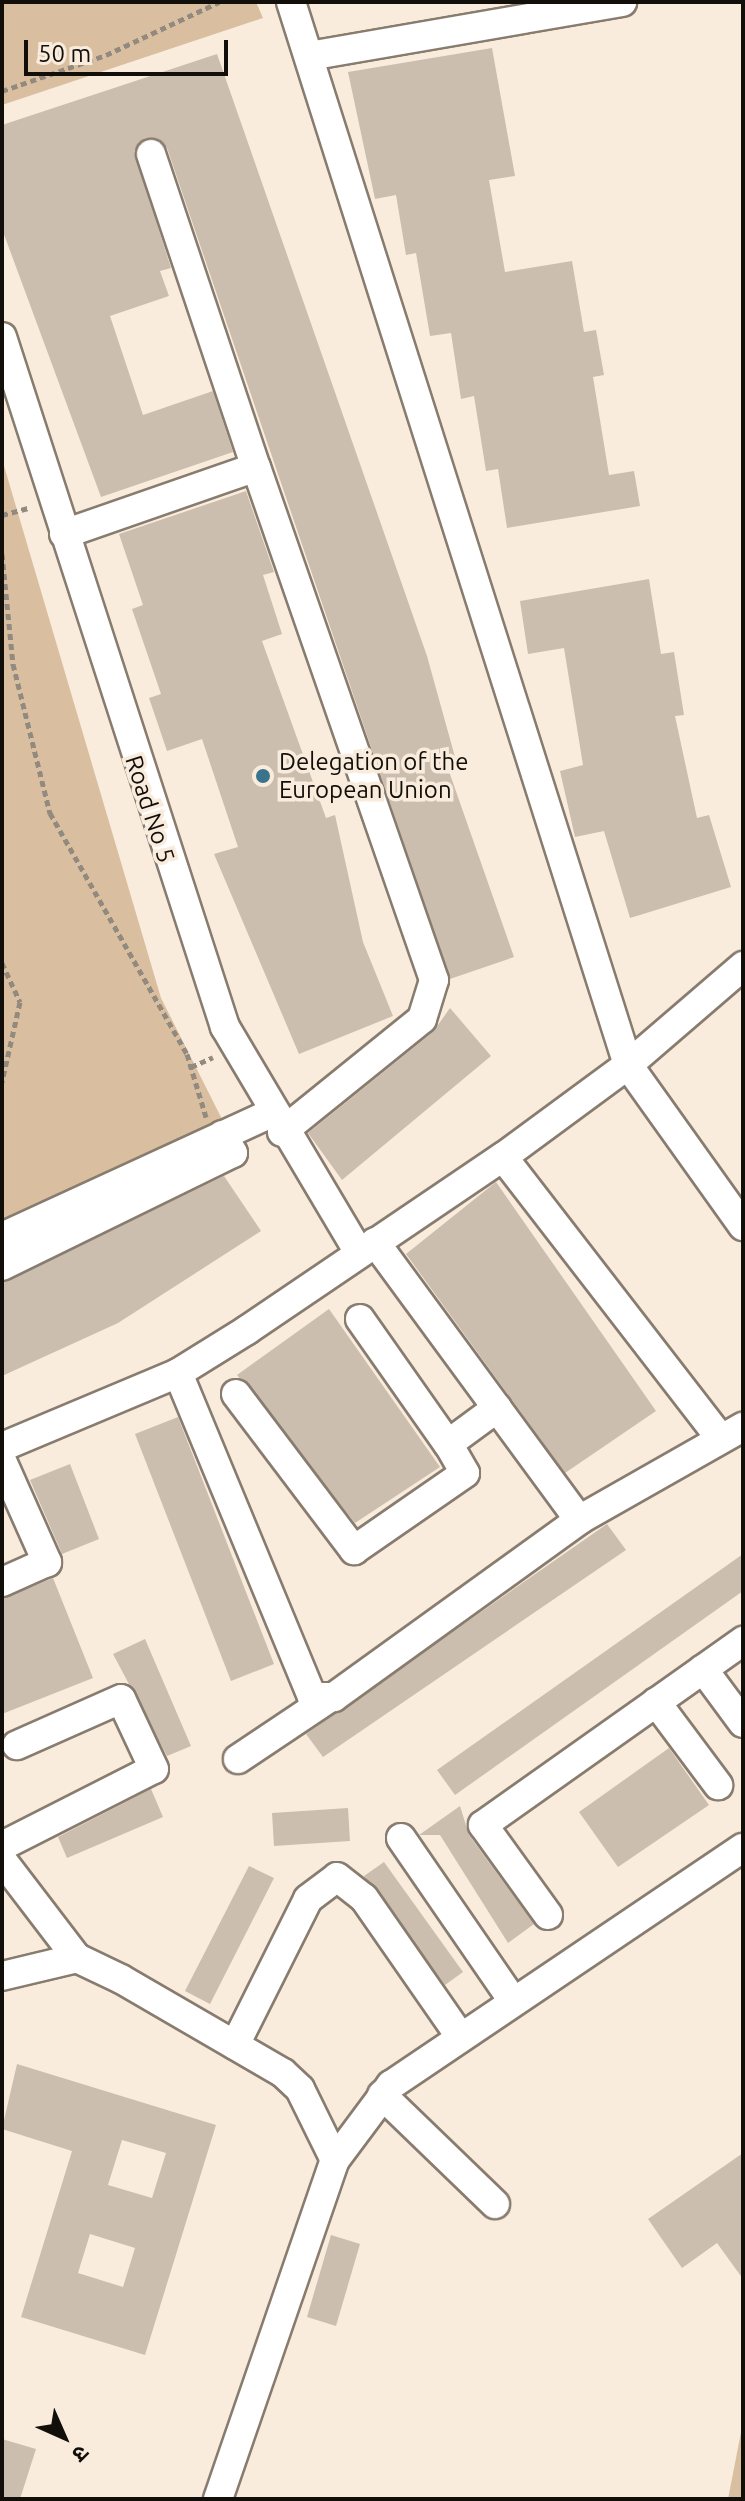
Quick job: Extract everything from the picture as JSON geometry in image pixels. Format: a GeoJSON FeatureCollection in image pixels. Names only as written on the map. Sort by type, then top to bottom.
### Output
{"type":"FeatureCollection","features":[{"type":"Feature","properties":{"kind":"street"},"geometry":{"type":"LineString","coordinates":[[291,2],[628,1065],[743,1226]]}},
{"type":"Feature","properties":{"kind":"street"},"geometry":{"type":"LineString","coordinates":[[309,56],[622,2]]}},
{"type":"Feature","properties":{"kind":"street"},"geometry":{"type":"LineString","coordinates":[[2,1237],[214,1131],[277,1122],[422,1019],[434,980],[151,154]]}},
{"type":"Feature","properties":{"kind":"street","name":"Road No 5"},"geometry":{"type":"LineString","coordinates":[[2,337],[215,999],[277,1122],[367,1248],[497,1408],[579,1520]]}},
{"type":"Feature","properties":{"kind":"street"},"geometry":{"type":"LineString","coordinates":[[64,534],[256,467]]}},
{"type":"Feature","properties":{"kind":"street"},"geometry":{"type":"LineString","coordinates":[[2,1447],[178,1373],[503,1157],[628,1065],[743,966]]}},
{"type":"Feature","properties":{"kind":"street"},"geometry":{"type":"LineString","coordinates":[[2,1266],[233,1153],[214,1131]]}},
{"type":"Feature","properties":{"kind":"street"},"geometry":{"type":"LineString","coordinates":[[238,1759],[579,1520],[732,1433],[503,1157]]}},
{"type":"Feature","properties":{"kind":"street"},"geometry":{"type":"LineString","coordinates":[[236,1394],[354,1550],[465,1473],[360,1319]]}},
{"type":"Feature","properties":{"kind":"street"},"geometry":{"type":"LineString","coordinates":[[178,1373],[304,1687],[312,1697],[329,1698]]}},
{"type":"Feature","properties":{"kind":"street"},"geometry":{"type":"LineString","coordinates":[[448,1444],[497,1408]]}},
{"type":"Feature","properties":{"kind":"street"},"geometry":{"type":"LineString","coordinates":[[2,1461],[47,1562],[2,1582]]}},
{"type":"Feature","properties":{"kind":"street"},"geometry":{"type":"LineString","coordinates":[[548,1915],[483,1825],[743,1641]]}},
{"type":"Feature","properties":{"kind":"street"},"geometry":{"type":"LineString","coordinates":[[703,1669],[743,1723]]}},
{"type":"Feature","properties":{"kind":"street"},"geometry":{"type":"LineString","coordinates":[[2,1846],[154,1769],[121,1699],[17,1745]]}},
{"type":"Feature","properties":{"kind":"street"},"geometry":{"type":"LineString","coordinates":[[656,1702],[718,1785]]}},
{"type":"Feature","properties":{"kind":"street"},"geometry":{"type":"LineString","coordinates":[[401,1838],[513,2001]]}},
{"type":"Feature","properties":{"kind":"street"},"geometry":{"type":"LineString","coordinates":[[218,2499],[335,2160],[382,2095],[460,2036],[742,1851]]}},
{"type":"Feature","properties":{"kind":"street"},"geometry":{"type":"LineString","coordinates":[[2,1860],[77,1958],[235,2045],[300,2089],[335,2160]]}},
{"type":"Feature","properties":{"kind":"street"},"geometry":{"type":"LineString","coordinates":[[235,2045],[308,1899],[337,1877],[364,1898],[460,2036]]}},
{"type":"Feature","properties":{"kind":"street"},"geometry":{"type":"LineString","coordinates":[[2,1976],[77,1958]]}},
{"type":"Feature","properties":{"kind":"street"},"geometry":{"type":"LineString","coordinates":[[382,2095],[495,2204]]}},
{"type":"Feature","properties":{"kind":"path"},"geometry":{"type":"LineString","coordinates":[[2,91],[106,55],[219,2]]}},
{"type":"Feature","properties":{"kind":"path"},"geometry":{"type":"LineString","coordinates":[[2,554],[13,664],[50,813],[187,1054],[214,1131]]}},
{"type":"Feature","properties":{"kind":"path"},"geometry":{"type":"LineString","coordinates":[[2,963],[20,1002],[2,1082]]}},
{"type":"Feature","properties":{"kind":"shaded area"},"geometry":{"type":"Polygon","coordinates":[[[2,2],[256,2],[263,18],[2,105],[2,2]]]}},
{"type":"Feature","properties":{"kind":"shaded area"},"geometry":{"type":"Polygon","coordinates":[[[2,459],[161,998],[229,1133],[2,1246],[2,459]]]}},
{"type":"Feature","properties":{"kind":"shaded area"},"geometry":{"type":"Polygon","coordinates":[[[743,2422],[743,2499],[728,2499],[743,2422]]]}},
{"type":"Feature","properties":{"kind":"building"},"geometry":{"type":"Polygon","coordinates":[[[492,48],[515,176],[489,180],[505,272],[572,261],[584,332],[596,330],[604,375],[593,377],[609,475],[634,471],[640,506],[507,528],[498,469],[486,471],[474,396],[461,399],[451,333],[430,336],[416,253],[406,255],[396,195],[375,199],[348,72],[492,48]]]}},
{"type":"Feature","properties":{"kind":"building"},"geometry":{"type":"Polygon","coordinates":[[[217,54],[427,656],[455,757],[445,760],[514,957],[450,979],[167,148],[146,138],[134,151],[171,268],[160,271],[169,296],[110,316],[143,415],[213,391],[233,452],[101,497],[2,229],[2,125],[217,54]]]}},
{"type":"Feature","properties":{"kind":"building"},"geometry":{"type":"Polygon","coordinates":[[[246,491],[274,572],[263,575],[282,634],[262,641],[326,818],[335,815],[363,942],[393,1016],[299,1054],[214,854],[238,847],[202,739],[167,751],[149,698],[161,694],[132,609],[143,605],[119,534],[246,491]]]}},
{"type":"Feature","properties":{"kind":"building"},"geometry":{"type":"Polygon","coordinates":[[[649,579],[661,654],[674,652],[684,715],[675,716],[697,818],[709,815],[731,887],[630,918],[604,831],[575,837],[560,771],[583,765],[564,648],[528,654],[520,601],[649,579]]]}},
{"type":"Feature","properties":{"kind":"building"},"geometry":{"type":"Polygon","coordinates":[[[450,1008],[491,1056],[342,1180],[308,1133],[433,1032],[450,1008]]]}},
{"type":"Feature","properties":{"kind":"building"},"geometry":{"type":"Polygon","coordinates":[[[224,1176],[261,1231],[118,1323],[2,1376],[2,1283],[224,1176]]]}},
{"type":"Feature","properties":{"kind":"building"},"geometry":{"type":"Polygon","coordinates":[[[496,1182],[656,1411],[565,1473],[406,1254],[496,1182]]]}},
{"type":"Feature","properties":{"kind":"building"},"geometry":{"type":"Polygon","coordinates":[[[329,1309],[440,1467],[355,1523],[237,1375],[329,1309]]]}},
{"type":"Feature","properties":{"kind":"building"},"geometry":{"type":"Polygon","coordinates":[[[178,1417],[274,1664],[231,1681],[135,1434],[178,1417]]]}},
{"type":"Feature","properties":{"kind":"building"},"geometry":{"type":"Polygon","coordinates":[[[70,1464],[99,1539],[62,1554],[30,1480],[70,1464]]]}},
{"type":"Feature","properties":{"kind":"building"},"geometry":{"type":"Polygon","coordinates":[[[607,1524],[626,1550],[323,1757],[306,1734],[607,1524]]]}},
{"type":"Feature","properties":{"kind":"building"},"geometry":{"type":"Polygon","coordinates":[[[743,1554],[743,1591],[455,1795],[437,1770],[743,1554]]]}},
{"type":"Feature","properties":{"kind":"building"},"geometry":{"type":"Polygon","coordinates":[[[53,1578],[93,1678],[2,1714],[2,1599],[53,1578]]]}},
{"type":"Feature","properties":{"kind":"building"},"geometry":{"type":"Polygon","coordinates":[[[145,1639],[191,1746],[167,1756],[113,1654],[145,1639]]]}},
{"type":"Feature","properties":{"kind":"building"},"geometry":{"type":"Polygon","coordinates":[[[669,1748],[709,1805],[618,1867],[579,1812],[669,1748]]]}},
{"type":"Feature","properties":{"kind":"building"},"geometry":{"type":"Polygon","coordinates":[[[151,1789],[163,1817],[67,1858],[58,1837],[151,1789]]]}},
{"type":"Feature","properties":{"kind":"building"},"geometry":{"type":"Polygon","coordinates":[[[460,1806],[469,1835],[534,1924],[508,1943],[440,1835],[419,1835],[460,1806]]]}},
{"type":"Feature","properties":{"kind":"building"},"geometry":{"type":"Polygon","coordinates":[[[348,1808],[350,1841],[274,1846],[272,1813],[348,1808]]]}},
{"type":"Feature","properties":{"kind":"building"},"geometry":{"type":"Polygon","coordinates":[[[384,1862],[463,1972],[445,1985],[364,1876],[384,1862]]]}},
{"type":"Feature","properties":{"kind":"building"},"geometry":{"type":"Polygon","coordinates":[[[249,1866],[274,1878],[210,2004],[185,1991],[249,1866]]]}},
{"type":"Feature","properties":{"kind":"building"},"geometry":{"type":"Polygon","coordinates":[[[17,2064],[216,2125],[145,2355],[21,2317],[72,2151],[2,2129],[17,2064]],[[122,2140],[108,2185],[152,2198],[166,2153],[122,2140]],[[90,2234],[78,2273],[123,2287],[135,2248],[90,2234]]]}},
{"type":"Feature","properties":{"kind":"building"},"geometry":{"type":"Polygon","coordinates":[[[743,2153],[743,2279],[717,2243],[682,2268],[648,2219],[743,2153]]]}},
{"type":"Feature","properties":{"kind":"building"},"geometry":{"type":"Polygon","coordinates":[[[331,2235],[360,2244],[336,2326],[307,2317],[331,2235]]]}},
{"type":"Feature","properties":{"kind":"building"},"geometry":{"type":"Polygon","coordinates":[[[2,2439],[36,2449],[20,2499],[2,2499],[2,2439]]]}},
{"type":"Feature","properties":{"kind":"place","name":"Delegation of the European Union"},"geometry":{"type":"Point","coordinates":[263,776]}}]}
